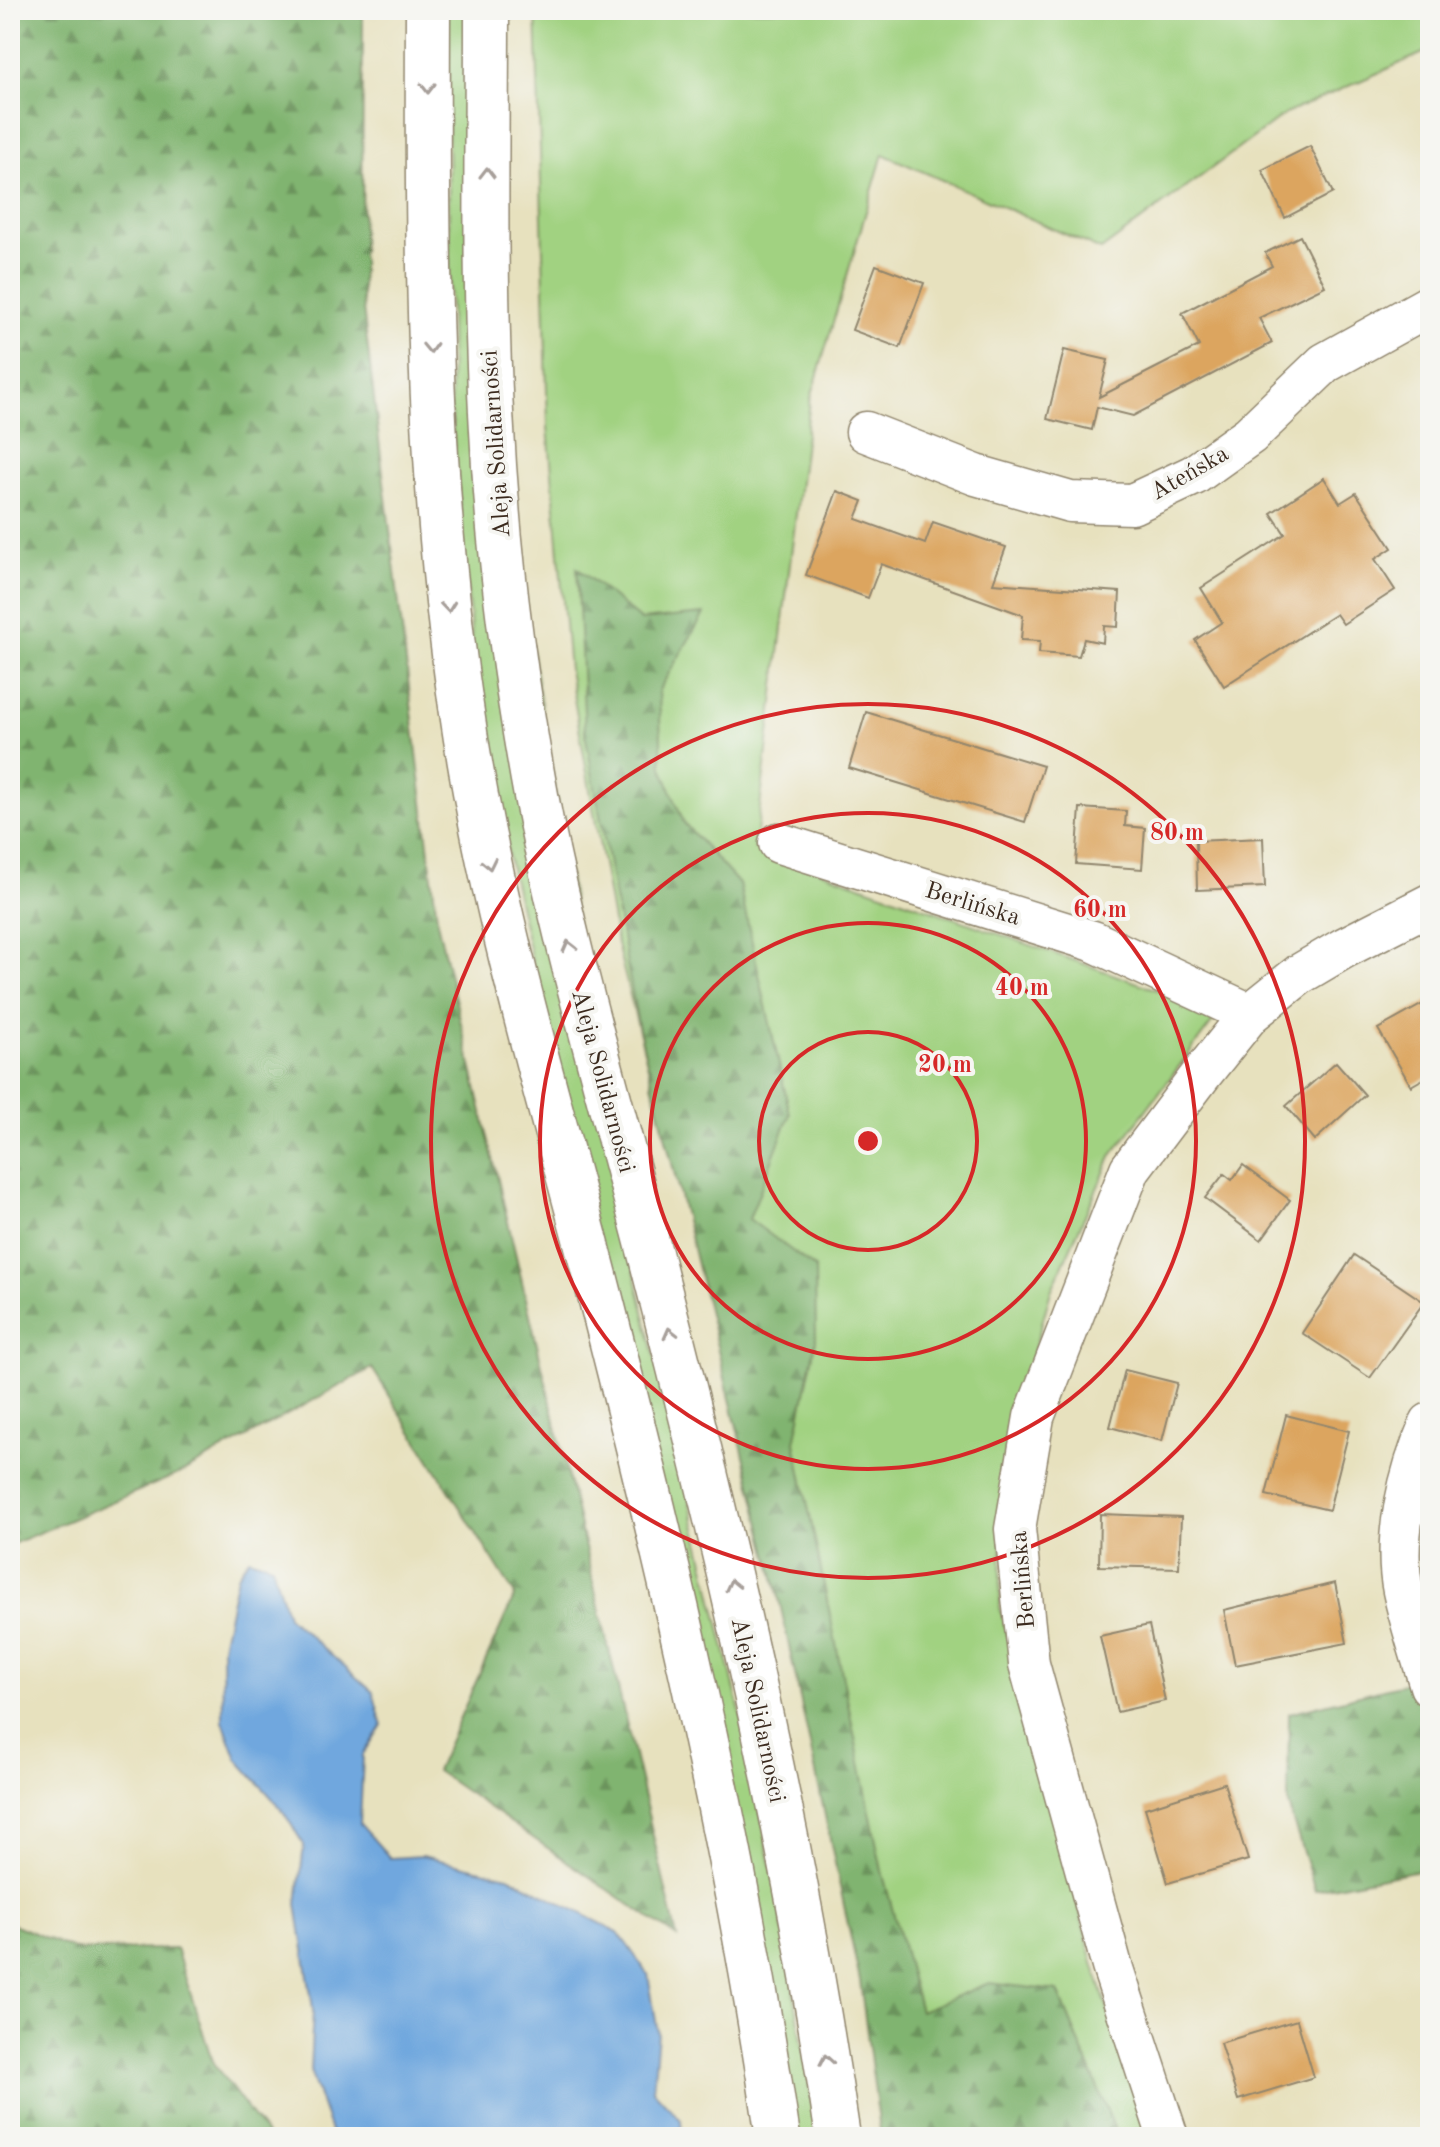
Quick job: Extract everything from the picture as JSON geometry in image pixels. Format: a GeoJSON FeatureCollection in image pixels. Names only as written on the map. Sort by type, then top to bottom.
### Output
{"type":"FeatureCollection","features":[{"type":"Feature","properties":{"kind":"main road"},"geometry":{"type":"LineString","coordinates":[[428,10],[429,316],[436,484],[453,653],[471,767],[508,948],[644,1470],[700,1715],[742,1924],[778,2137]]}},
{"type":"Feature","properties":{"kind":"main road","name":"Aleja Solidarności"},"geometry":{"type":"LineString","coordinates":[[487,10],[486,251],[491,408],[506,601],[527,741],[565,930],[709,1485],[761,1714],[800,1911],[838,2137]]}},
{"type":"Feature","properties":{"kind":"street","name":"Ateńska"},"geometry":{"type":"LineString","coordinates":[[866,432],[976,475],[1070,502],[1132,504],[1194,475],[1250,435],[1325,363],[1430,305]]}},
{"type":"Feature","properties":{"kind":"street","name":"Berlińska"},"geometry":{"type":"LineString","coordinates":[[779,843],[1093,941],[1250,1014]]}},
{"type":"Feature","properties":{"kind":"street","name":"Berlińska"},"geometry":{"type":"LineString","coordinates":[[1168,2137],[1112,1966],[1029,1664],[1015,1529],[1034,1417],[1130,1169],[1250,1014],[1300,974],[1430,904]]}},
{"type":"Feature","properties":{"kind":"street"},"geometry":{"type":"LineString","coordinates":[[1430,1423],[1415,1456],[1401,1529],[1403,1589],[1430,1686]]}},
{"type":"Feature","properties":{"kind":"green space"},"geometry":{"type":"Polygon","coordinates":[[[10,10],[363,10],[362,300],[438,926],[677,1937],[436,1771],[515,1595],[372,1368],[181,1473],[10,1545],[10,10]]]}},
{"type":"Feature","properties":{"kind":"green space"},"geometry":{"type":"Polygon","coordinates":[[[447,10],[467,10],[467,251],[632,1262],[742,1720],[781,1915],[818,2137],[798,2137],[510,864],[474,662],[451,409],[447,10]]]}},
{"type":"Feature","properties":{"kind":"green space"},"geometry":{"type":"Polygon","coordinates":[[[536,10],[1430,10],[1430,50],[1285,114],[1101,250],[883,154],[810,401],[755,848],[1220,1012],[1112,1155],[1051,1291],[1005,1452],[1000,1607],[1093,1963],[1148,2137],[918,2137],[617,944],[569,670],[548,427],[536,10]]]}},
{"type":"Feature","properties":{"kind":"green space"},"geometry":{"type":"Polygon","coordinates":[[[577,568],[641,620],[704,614],[659,690],[662,767],[684,823],[739,884],[790,1114],[749,1219],[815,1268],[816,1340],[795,1442],[882,1871],[920,2011],[989,1983],[1058,1991],[1118,2137],[881,2137],[860,1981],[778,1594],[638,1025],[585,733],[577,568]]]}},
{"type":"Feature","properties":{"kind":"green space"},"geometry":{"type":"Polygon","coordinates":[[[1430,1677],[1430,1868],[1315,1890],[1288,1805],[1289,1713],[1430,1677]]]}},
{"type":"Feature","properties":{"kind":"green space"},"geometry":{"type":"Polygon","coordinates":[[[10,1923],[75,1950],[176,1949],[213,2063],[268,2137],[10,2137],[10,1923]]]}},
{"type":"Feature","properties":{"kind":"water"},"geometry":{"type":"Polygon","coordinates":[[[249,1558],[272,1565],[287,1616],[373,1692],[382,1725],[363,1755],[360,1824],[390,1858],[422,1856],[508,1876],[618,1932],[648,1974],[658,2033],[653,2090],[681,2120],[682,2137],[333,2137],[310,2071],[313,2009],[297,1904],[304,1845],[281,1808],[237,1759],[223,1721],[222,1646],[237,1576],[249,1558]]]}},
{"type":"Feature","properties":{"kind":"building"},"geometry":{"type":"Polygon","coordinates":[[[1310,146],[1333,193],[1285,218],[1262,170],[1310,146]]]}},
{"type":"Feature","properties":{"kind":"building"},"geometry":{"type":"Polygon","coordinates":[[[1300,236],[1325,286],[1259,318],[1272,343],[1133,416],[1097,407],[1092,430],[1047,419],[1064,350],[1108,360],[1099,397],[1199,346],[1182,313],[1272,266],[1265,253],[1300,236]]]}},
{"type":"Feature","properties":{"kind":"building"},"geometry":{"type":"Polygon","coordinates":[[[876,265],[924,283],[900,348],[852,330],[876,265]]]}},
{"type":"Feature","properties":{"kind":"building"},"geometry":{"type":"Polygon","coordinates":[[[1324,478],[1340,503],[1356,493],[1392,548],[1375,559],[1395,590],[1343,624],[1336,614],[1224,686],[1195,640],[1222,622],[1201,588],[1285,534],[1271,513],[1324,478]]]}},
{"type":"Feature","properties":{"kind":"building"},"geometry":{"type":"Polygon","coordinates":[[[837,491],[863,501],[856,519],[925,544],[933,522],[1006,547],[993,583],[1120,592],[1118,627],[1104,626],[1103,643],[1084,639],[1079,656],[1039,653],[1040,641],[1021,640],[1023,615],[881,564],[868,598],[806,575],[837,491]]]}},
{"type":"Feature","properties":{"kind":"building"},"geometry":{"type":"Polygon","coordinates":[[[866,712],[1043,766],[1025,822],[849,768],[866,712]]]}},
{"type":"Feature","properties":{"kind":"building"},"geometry":{"type":"Polygon","coordinates":[[[1080,808],[1126,811],[1125,826],[1145,828],[1142,869],[1076,864],[1080,808]]]}},
{"type":"Feature","properties":{"kind":"building"},"geometry":{"type":"Polygon","coordinates":[[[1263,838],[1265,887],[1197,890],[1196,841],[1263,838]]]}},
{"type":"Feature","properties":{"kind":"building"},"geometry":{"type":"Polygon","coordinates":[[[1430,1000],[1430,1075],[1411,1086],[1378,1029],[1430,1000]]]}},
{"type":"Feature","properties":{"kind":"building"},"geometry":{"type":"Polygon","coordinates":[[[1336,1062],[1365,1095],[1315,1140],[1286,1106],[1336,1062]]]}},
{"type":"Feature","properties":{"kind":"building"},"geometry":{"type":"Polygon","coordinates":[[[1243,1165],[1290,1200],[1261,1240],[1205,1198],[1224,1174],[1232,1180],[1243,1165]]]}},
{"type":"Feature","properties":{"kind":"building"},"geometry":{"type":"Polygon","coordinates":[[[1354,1255],[1424,1302],[1370,1378],[1302,1333],[1354,1255]]]}},
{"type":"Feature","properties":{"kind":"building"},"geometry":{"type":"Polygon","coordinates":[[[1125,1370],[1177,1383],[1162,1441],[1110,1427],[1125,1370]]]}},
{"type":"Feature","properties":{"kind":"building"},"geometry":{"type":"Polygon","coordinates":[[[1286,1415],[1349,1431],[1329,1510],[1266,1495],[1286,1415]]]}},
{"type":"Feature","properties":{"kind":"building"},"geometry":{"type":"Polygon","coordinates":[[[1100,1514],[1181,1517],[1179,1568],[1099,1566],[1100,1514]]]}},
{"type":"Feature","properties":{"kind":"building"},"geometry":{"type":"Polygon","coordinates":[[[1335,1583],[1347,1643],[1235,1665],[1224,1610],[1335,1583]]]}},
{"type":"Feature","properties":{"kind":"building"},"geometry":{"type":"Polygon","coordinates":[[[1149,1625],[1165,1701],[1117,1712],[1100,1636],[1149,1625]]]}},
{"type":"Feature","properties":{"kind":"building"},"geometry":{"type":"Polygon","coordinates":[[[1224,1783],[1248,1860],[1168,1883],[1145,1808],[1224,1783]]]}},
{"type":"Feature","properties":{"kind":"building"},"geometry":{"type":"Polygon","coordinates":[[[1297,2020],[1314,2077],[1238,2100],[1220,2043],[1297,2020]]]}}]}
